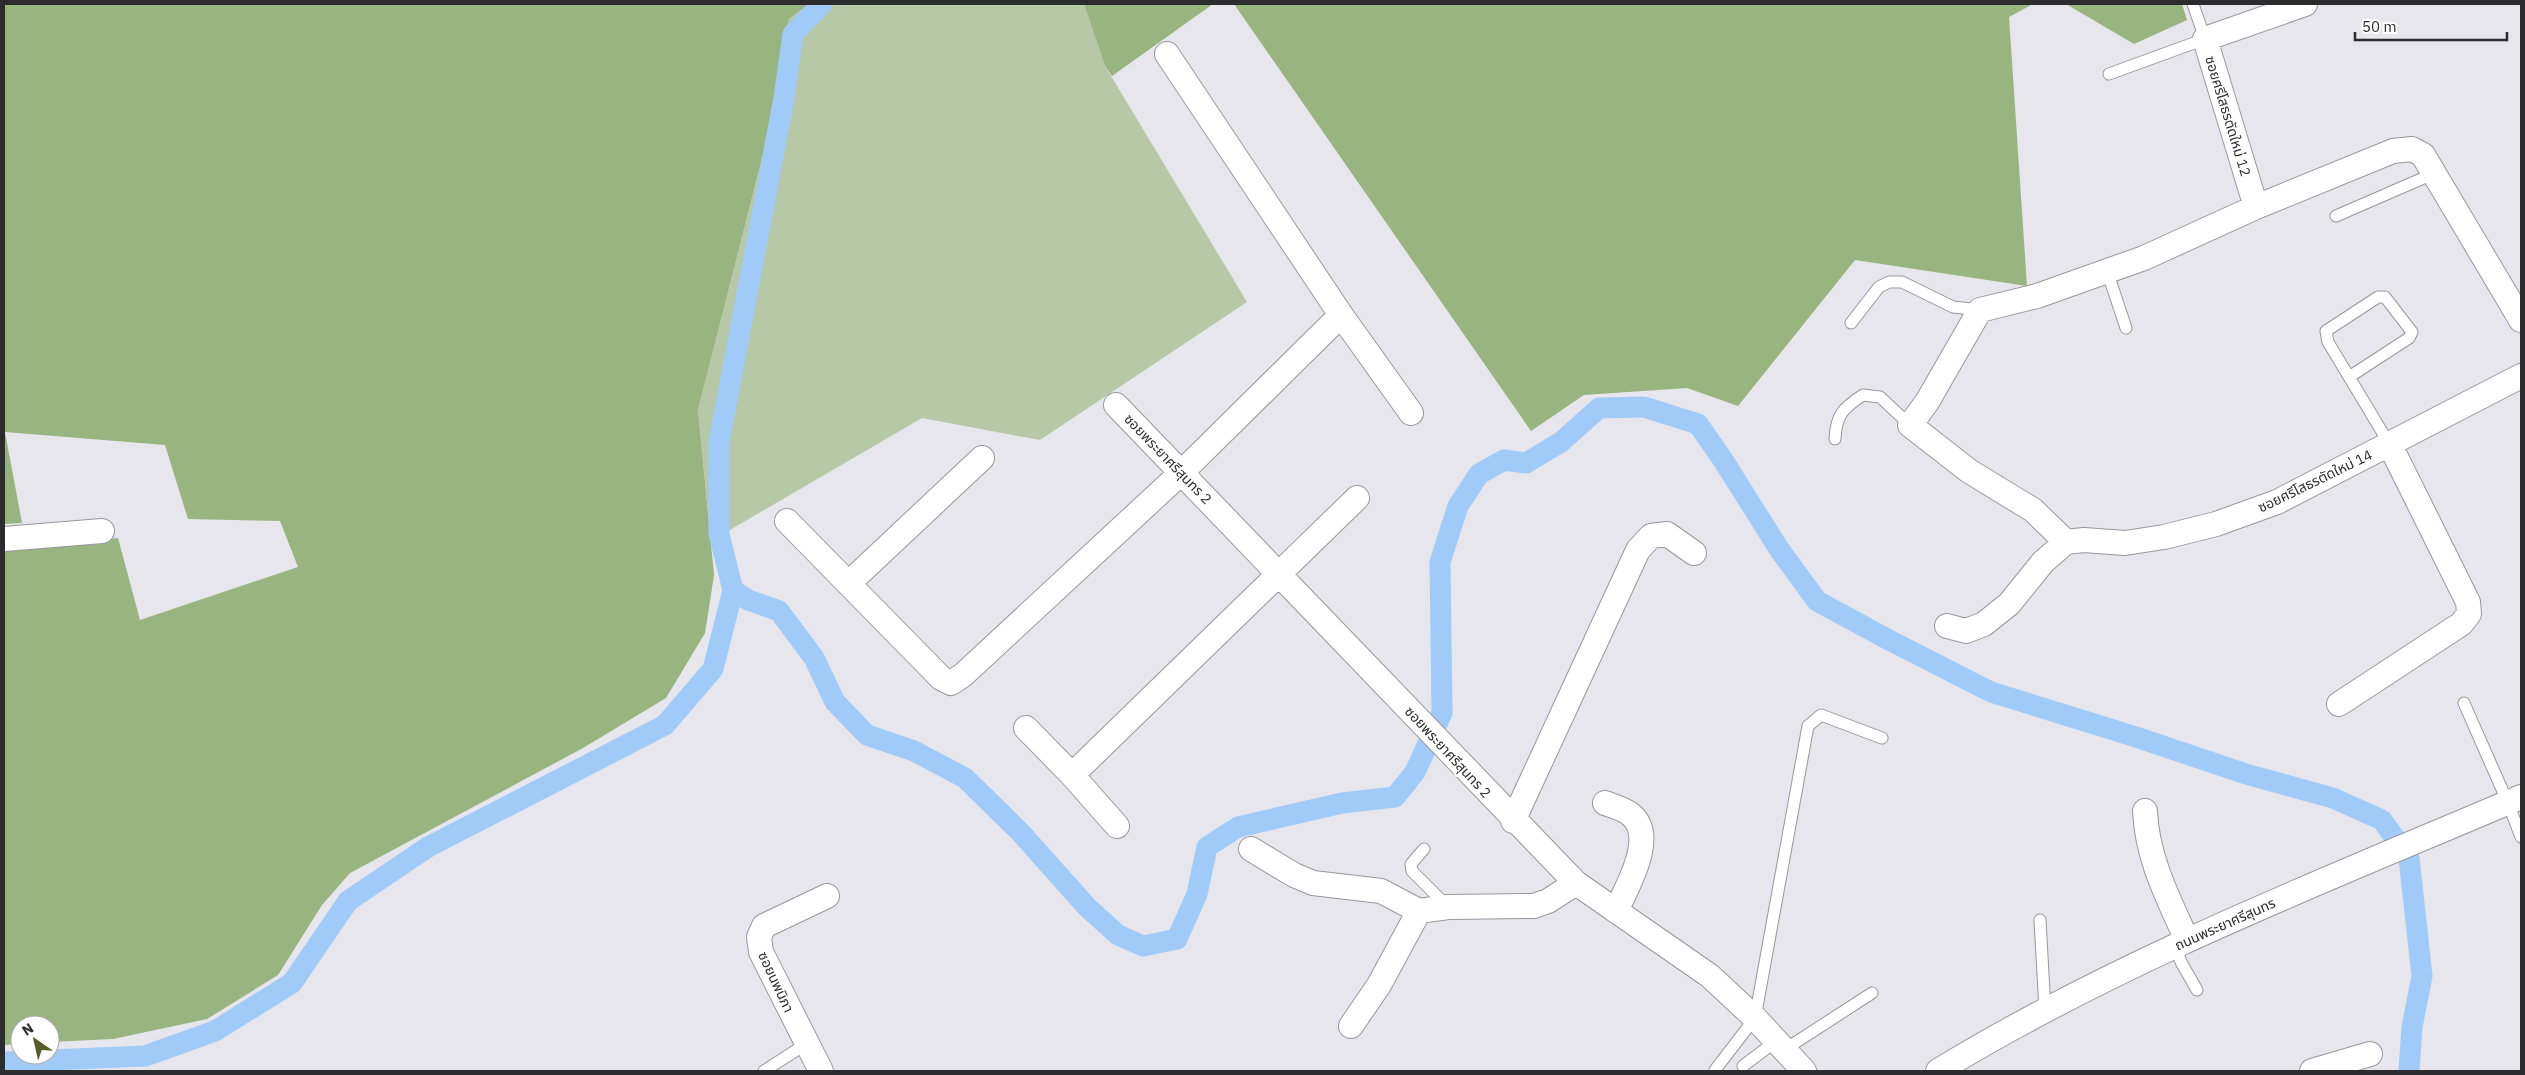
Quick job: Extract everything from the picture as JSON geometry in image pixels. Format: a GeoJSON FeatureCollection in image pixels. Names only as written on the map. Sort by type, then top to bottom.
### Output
{"type":"FeatureCollection","features":[{"type":"Feature","properties":{"kind":"street","name":"ซอยศรีโสธรตัดใหม่ 12"},"geometry":{"type":"LineString","coordinates":[[2256,207],[2205,39],[2305,4]]}},
{"type":"Feature","properties":{"kind":"street"},"geometry":{"type":"LineString","coordinates":[[1167,54],[1341,315],[1411,413]]}},
{"type":"Feature","properties":{"kind":"street"},"geometry":{"type":"LineString","coordinates":[[1947,626],[1966,630],[1984,624],[2009,604],[2043,562],[2066,542],[2033,510],[1969,471],[1910,425],[1927,402],[1980,310],[2037,296],[2144,258],[2256,207],[2393,151],[2412,149],[2423,155],[2435,173],[2521,320]]}},
{"type":"Feature","properties":{"kind":"street"},"geometry":{"type":"LineString","coordinates":[[787,521],[850,582],[941,678],[951,683],[963,675],[1181,473],[1341,315]]}},
{"type":"Feature","properties":{"kind":"street","name":"ซอยศรีโสธรตัดใหม่ 14"},"geometry":{"type":"LineString","coordinates":[[2066,542],[2084,540],[2125,543],[2164,537],[2216,524],[2277,502],[2521,376]]}},
{"type":"Feature","properties":{"kind":"street","name":"ซอยพระยาศรีสุนทร 2"},"geometry":{"type":"LineString","coordinates":[[1116,405],[1514,821],[1576,883],[1710,976],[1755,1018],[1804,1071]]}},
{"type":"Feature","properties":{"kind":"street"},"geometry":{"type":"LineString","coordinates":[[2339,704],[2461,624],[2469,614],[2468,602],[2390,445]]}},
{"type":"Feature","properties":{"kind":"street"},"geometry":{"type":"LineString","coordinates":[[850,582],[982,458]]}},
{"type":"Feature","properties":{"kind":"street"},"geometry":{"type":"LineString","coordinates":[[1072,775],[1357,498]]}},
{"type":"Feature","properties":{"kind":"street"},"geometry":{"type":"LineString","coordinates":[[4,539],[102,531]]}},
{"type":"Feature","properties":{"kind":"street"},"geometry":{"type":"LineString","coordinates":[[1514,821],[1638,550],[1651,536],[1667,534],[1694,553]]}},
{"type":"Feature","properties":{"kind":"street"},"geometry":{"type":"LineString","coordinates":[[1026,728],[1072,775],[1117,826]]}},
{"type":"Feature","properties":{"kind":"street"},"geometry":{"type":"LineString","coordinates":[[1605,803],[1630,813],[1638,823],[1642,839],[1637,865],[1616,911]]}},
{"type":"Feature","properties":{"kind":"street"},"geometry":{"type":"LineString","coordinates":[[2145,811],[2146,836],[2181,943]]}},
{"type":"Feature","properties":{"kind":"street","name":"ถนนพระยาศรีสุนทร"},"geometry":{"type":"LineString","coordinates":[[1938,1071],[2045,1010],[2181,943],[2420,839],[2517,811]]}},
{"type":"Feature","properties":{"kind":"street"},"geometry":{"type":"LineString","coordinates":[[1251,849],[1294,875],[1313,883],[1381,891],[1419,911],[1448,907],[1534,906],[1548,901],[1576,883]]}},
{"type":"Feature","properties":{"kind":"street","name":"ซอยนพนิภา"},"geometry":{"type":"LineString","coordinates":[[822,1071],[806,1044],[761,952],[759,937],[764,926],[828,896]]}},
{"type":"Feature","properties":{"kind":"street"},"geometry":{"type":"LineString","coordinates":[[1351,1026],[1387,972],[1419,911]]}},
{"type":"Feature","properties":{"kind":"street"},"geometry":{"type":"LineString","coordinates":[[2312,1071],[2339,1068],[2370,1054]]}},
{"type":"Feature","properties":{"kind":"lane"},"geometry":{"type":"LineString","coordinates":[[2109,74],[2205,39],[2193,4]]}},
{"type":"Feature","properties":{"kind":"lane"},"geometry":{"type":"LineString","coordinates":[[2336,216],[2435,173]]}},
{"type":"Feature","properties":{"kind":"lane"},"geometry":{"type":"LineString","coordinates":[[2107,271],[2126,328]]}},
{"type":"Feature","properties":{"kind":"lane"},"geometry":{"type":"LineString","coordinates":[[1851,324],[1879,287],[1889,282],[1902,282],[1953,307],[1980,310]]}},
{"type":"Feature","properties":{"kind":"lane"},"geometry":{"type":"LineString","coordinates":[[2349,377],[2409,338],[2412,332],[2385,297],[2378,297],[2326,331],[2328,342],[2349,377],[2390,445]]}},
{"type":"Feature","properties":{"kind":"lane"},"geometry":{"type":"LineString","coordinates":[[1835,439],[1836,420],[1849,404],[1863,395],[1880,397],[1910,425]]}},
{"type":"Feature","properties":{"kind":"lane"},"geometry":{"type":"LineString","coordinates":[[2464,703],[2517,811],[2521,837]]}},
{"type":"Feature","properties":{"kind":"lane"},"geometry":{"type":"LineString","coordinates":[[1715,1070],[1755,1018],[1808,726],[1821,715],[1882,738]]}},
{"type":"Feature","properties":{"kind":"lane"},"geometry":{"type":"LineString","coordinates":[[1424,849],[1411,864],[1412,871],[1448,907]]}},
{"type":"Feature","properties":{"kind":"lane"},"geometry":{"type":"LineString","coordinates":[[2040,920],[2045,1010]]}},
{"type":"Feature","properties":{"kind":"lane"},"geometry":{"type":"LineString","coordinates":[[2181,943],[2180,962],[2197,990]]}},
{"type":"Feature","properties":{"kind":"lane"},"geometry":{"type":"LineString","coordinates":[[1743,1066],[1872,993]]}},
{"type":"Feature","properties":{"kind":"lane"},"geometry":{"type":"LineString","coordinates":[[764,1071],[806,1044]]}},
{"type":"Feature","properties":{"kind":"green space"},"geometry":{"type":"Polygon","coordinates":[[[4,4],[809,4],[789,19],[774,111],[698,410],[714,575],[705,633],[666,698],[583,748],[350,873],[322,905],[278,975],[207,1019],[113,1039],[60,1042],[60,1015],[10,1015],[10,1045],[4,1045],[4,551],[118,538],[140,620],[298,567],[280,521],[188,519],[165,445],[5,432],[22,523],[4,524],[4,4]]]}},
{"type":"Feature","properties":{"kind":"green space"},"geometry":{"type":"Polygon","coordinates":[[[809,4],[1084,4],[1105,66],[1247,302],[1040,440],[922,418],[711,541],[698,410],[774,111],[789,19],[809,4]]]}},
{"type":"Feature","properties":{"kind":"green space"},"geometry":{"type":"Polygon","coordinates":[[[1084,4],[1213,4],[1112,76],[1105,66],[1084,4]]]}},
{"type":"Feature","properties":{"kind":"green space"},"geometry":{"type":"Polygon","coordinates":[[[1234,4],[2033,4],[2009,17],[2027,286],[1855,260],[1738,406],[1687,388],[1584,395],[1531,431],[1234,4]]]}},
{"type":"Feature","properties":{"kind":"green space"},"geometry":{"type":"Polygon","coordinates":[[[2066,4],[2182,4],[2187,20],[2134,44],[2066,4]]]}},
{"type":"Feature","properties":{"kind":"waterway"},"geometry":{"type":"LineString","coordinates":[[822,4],[793,34],[784,98],[719,442],[719,534],[733,590],[748,600],[779,611],[814,658],[835,702],[867,735],[914,751],[965,778],[1021,833],[1087,907],[1118,935],[1143,946],[1177,939],[1197,894],[1207,847],[1238,827],[1342,803],[1395,797],[1415,772],[1442,713],[1440,562],[1458,506],[1479,474],[1504,460],[1526,463],[1561,442],[1599,408],[1644,407],[1698,424],[1779,549],[1817,601],[1991,692],[2136,737],[2246,774],[2333,798],[2382,820],[2409,858],[2422,976],[2412,1027],[2409,1071]]}},
{"type":"Feature","properties":{"kind":"waterway"},"geometry":{"type":"LineString","coordinates":[[4,1062],[145,1056],[215,1031],[292,983],[348,901],[428,847],[665,725],[713,669],[733,590]]}}]}
